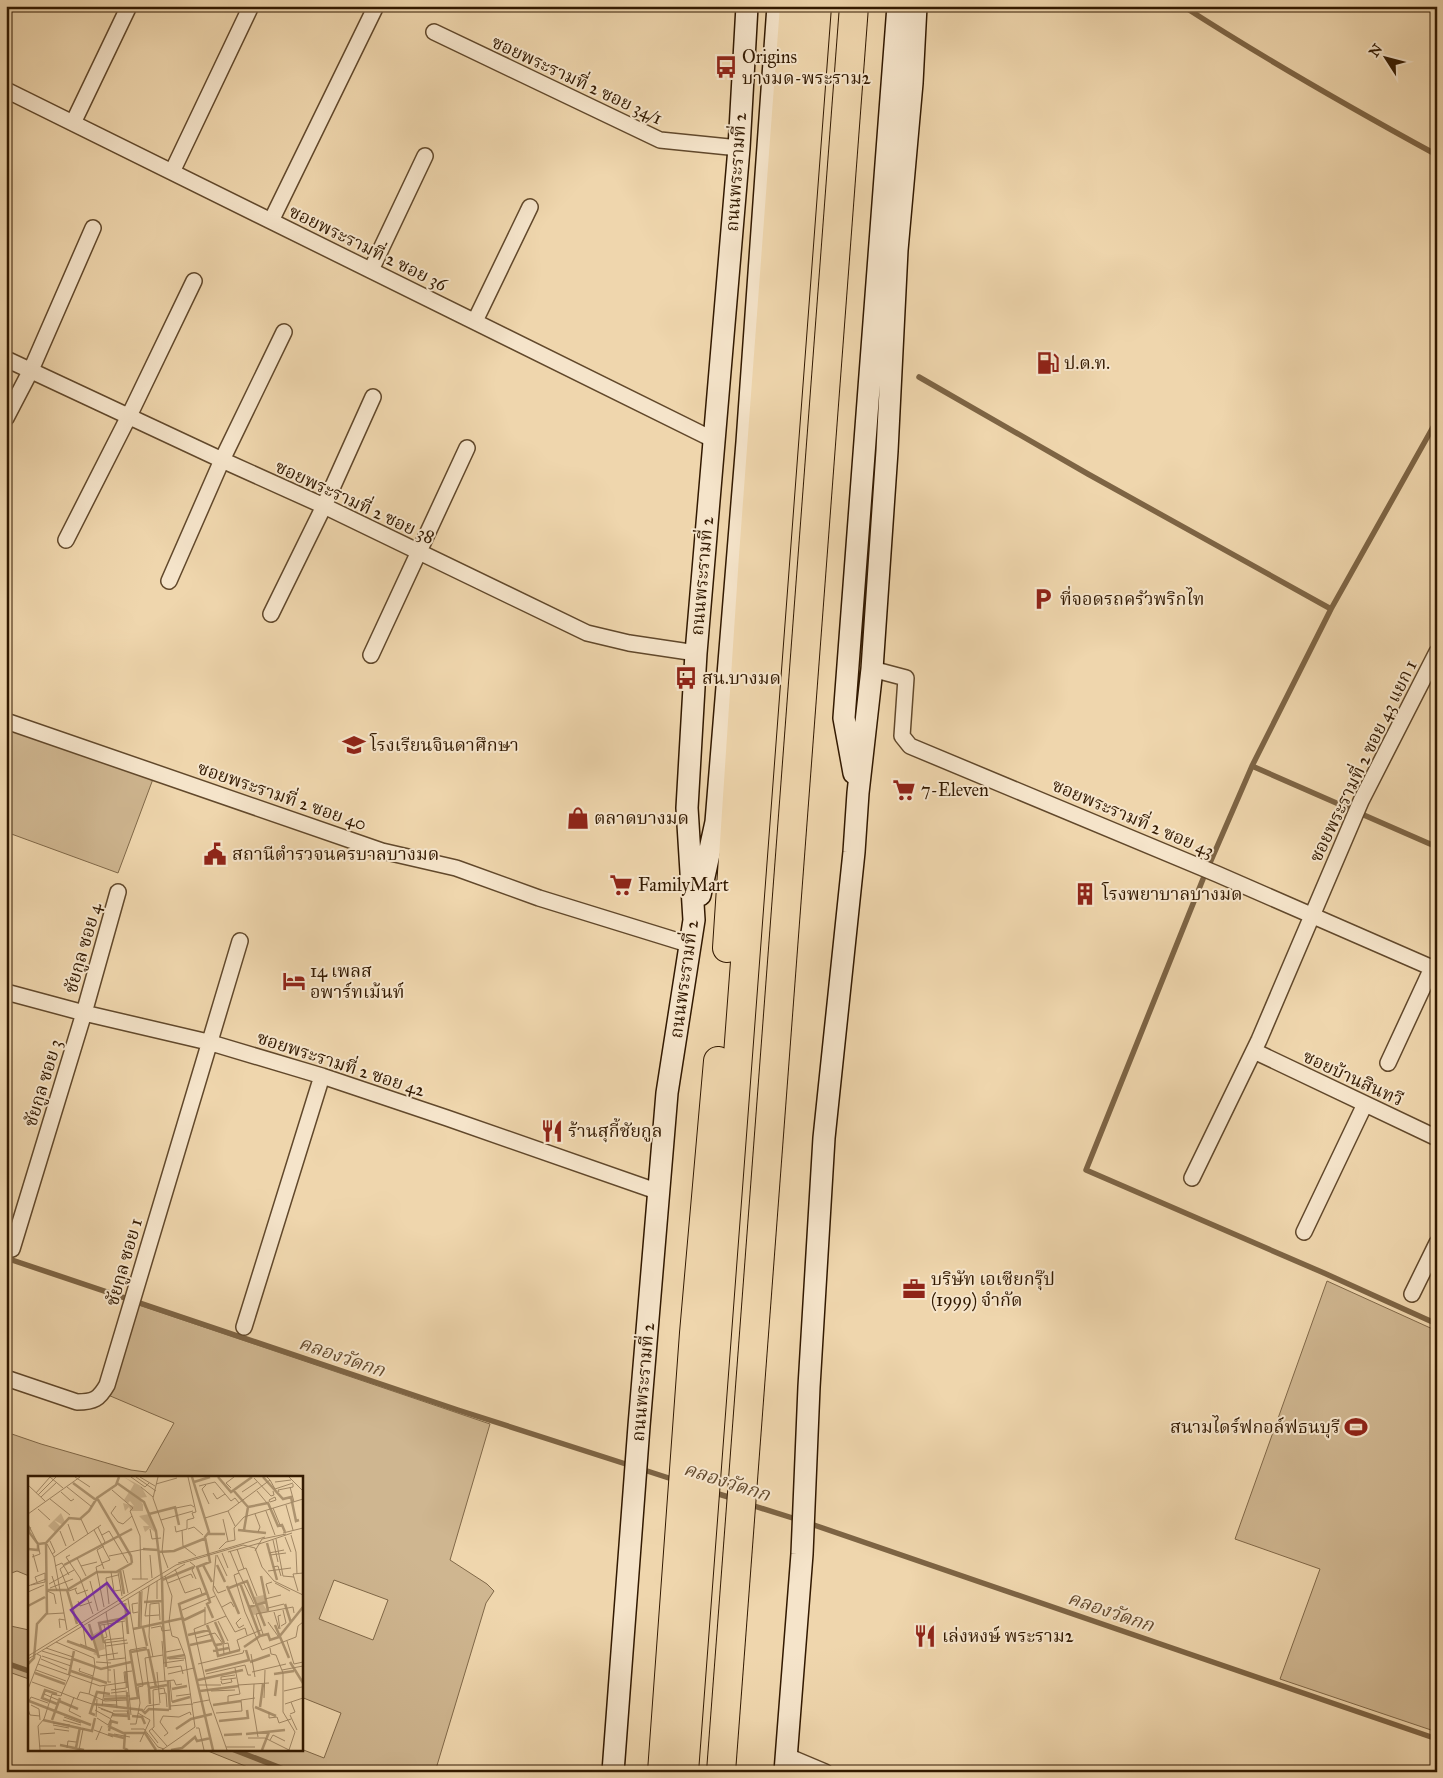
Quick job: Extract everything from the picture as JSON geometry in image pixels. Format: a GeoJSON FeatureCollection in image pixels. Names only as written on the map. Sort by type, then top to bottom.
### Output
{"type":"FeatureCollection","features":[{"type":"Feature","properties":{"kind":"highway","name":"ถนนพระรามที่ 2"},"geometry":{"type":"LineString","coordinates":[[662,1772],[687,1427],[724,1000],[740,741],[794,6]]}},
{"type":"Feature","properties":{"kind":"highway"},"geometry":{"type":"LineString","coordinates":[[684,1772],[817,6]]}},
{"type":"Feature","properties":{"kind":"highway"},"geometry":{"type":"LineString","coordinates":[[721,1772],[854,6]]}},
{"type":"Feature","properties":{"kind":"highway"},"geometry":{"type":"LineString","coordinates":[[721,1772],[742,1544],[863,6]]}},
{"type":"Feature","properties":{"kind":"main road","name":"ถนนพระรามที่ 2"},"geometry":{"type":"LineString","coordinates":[[613,1772],[639,1426],[668,1093],[694,920],[688,808],[696,653],[739,148],[747,6]]}},
{"type":"Feature","properties":{"kind":"main road"},"geometry":{"type":"LineString","coordinates":[[694,920],[716,822],[747,442],[778,6]]}},
{"type":"Feature","properties":{"kind":"main road"},"geometry":{"type":"LineString","coordinates":[[858,793],[844,718],[898,6]]}},
{"type":"Feature","properties":{"kind":"main road"},"geometry":{"type":"LineString","coordinates":[[786,1764],[802,1554],[824,1138],[872,669],[887,451],[897,250],[912,83],[916,6]]}},
{"type":"Feature","properties":{"kind":"street"},"geometry":{"type":"LineString","coordinates":[[73,123],[129,6]]}},
{"type":"Feature","properties":{"kind":"street"},"geometry":{"type":"LineString","coordinates":[[172,172],[250,6]]}},
{"type":"Feature","properties":{"kind":"street"},"geometry":{"type":"LineString","coordinates":[[271,221],[376,6]]}},
{"type":"Feature","properties":{"kind":"street","name":"ซอยพระรามที่ 2 ซอย 34/1"},"geometry":{"type":"LineString","coordinates":[[434,32],[660,140],[739,148]]}},
{"type":"Feature","properties":{"kind":"street","name":"ซอยพระรามที่ 2 ซอย 36"},"geometry":{"type":"LineString","coordinates":[[6,90],[714,440]]}},
{"type":"Feature","properties":{"kind":"street"},"geometry":{"type":"LineString","coordinates":[[371,270],[425,156]]}},
{"type":"Feature","properties":{"kind":"street"},"geometry":{"type":"LineString","coordinates":[[475,321],[530,207]]}},
{"type":"Feature","properties":{"kind":"street"},"geometry":{"type":"LineString","coordinates":[[6,418],[31,370],[92,228]]}},
{"type":"Feature","properties":{"kind":"street"},"geometry":{"type":"LineString","coordinates":[[66,540],[129,416],[194,281]]}},
{"type":"Feature","properties":{"kind":"street"},"geometry":{"type":"LineString","coordinates":[[169,581],[222,460],[284,332]]}},
{"type":"Feature","properties":{"kind":"street","name":"ซอยพระรามที่ 2 ซอย 38"},"geometry":{"type":"LineString","coordinates":[[6,359],[324,506],[587,633],[629,644],[696,653]]}},
{"type":"Feature","properties":{"kind":"street"},"geometry":{"type":"LineString","coordinates":[[271,614],[324,506],[373,397]]}},
{"type":"Feature","properties":{"kind":"street"},"geometry":{"type":"LineString","coordinates":[[371,655],[467,448]]}},
{"type":"Feature","properties":{"kind":"street","name":"ซอยพระรามที่ 2 ซอย 43 แยก 1"},"geometry":{"type":"LineString","coordinates":[[1313,916],[1351,822],[1437,652]]}},
{"type":"Feature","properties":{"kind":"street","name":"ซอยพระรามที่ 2 ซอย 43"},"geometry":{"type":"LineString","coordinates":[[872,669],[906,678],[902,736],[910,746],[1217,874],[1434,969]]}},
{"type":"Feature","properties":{"kind":"street","name":"ซอยพระรามที่ 2 ซอย 40"},"geometry":{"type":"LineString","coordinates":[[6,721],[382,851],[456,868],[539,898],[691,944]]}},
{"type":"Feature","properties":{"kind":"street","name":"ชัยกูล ซอย 4"},"geometry":{"type":"LineString","coordinates":[[84,1014],[118,892]]}},
{"type":"Feature","properties":{"kind":"street"},"geometry":{"type":"LineString","coordinates":[[1192,1178],[1254,1051],[1313,916]]}},
{"type":"Feature","properties":{"kind":"street","name":"ชัยกูล ซอย 1"},"geometry":{"type":"LineString","coordinates":[[6,1378],[77,1402],[89,1402],[100,1396],[107,1385],[208,1042],[240,941]]}},
{"type":"Feature","properties":{"kind":"street"},"geometry":{"type":"LineString","coordinates":[[1388,1063],[1434,969]]}},
{"type":"Feature","properties":{"kind":"street","name":"ซอยพระรามที่ 2 ซอย 42"},"geometry":{"type":"LineString","coordinates":[[6,992],[84,1014],[208,1042],[322,1076],[659,1192]]}},
{"type":"Feature","properties":{"kind":"street","name":"ชัยกูล ซอย 3"},"geometry":{"type":"LineString","coordinates":[[12,1249],[84,1014]]}},
{"type":"Feature","properties":{"kind":"street","name":"ซอยบ้านสินทวี"},"geometry":{"type":"LineString","coordinates":[[1254,1051],[1437,1138]]}},
{"type":"Feature","properties":{"kind":"street"},"geometry":{"type":"LineString","coordinates":[[244,1327],[322,1076]]}},
{"type":"Feature","properties":{"kind":"street"},"geometry":{"type":"LineString","coordinates":[[1304,1232],[1365,1104]]}},
{"type":"Feature","properties":{"kind":"street"},"geometry":{"type":"LineString","coordinates":[[1412,1294],[1437,1243]]}},
{"type":"Feature","properties":{"kind":"street"},"geometry":{"type":"LineString","coordinates":[[786,1764],[825,1772]]}},
{"type":"Feature","properties":{"kind":"shaded area"},"geometry":{"type":"Polygon","coordinates":[[[6,728],[153,779],[118,873],[6,832],[6,728]]]}},
{"type":"Feature","properties":{"kind":"shaded area","name":"สนามไดร์ฟกอล์ฟธนบุรี"},"geometry":{"type":"Polygon","coordinates":[[[1327,1281],[1437,1331],[1437,1732],[1280,1679],[1320,1569],[1235,1539],[1327,1281]]]}},
{"type":"Feature","properties":{"kind":"shaded area"},"geometry":{"type":"Polygon","coordinates":[[[136,1304],[490,1424],[450,1560],[487,1584],[494,1591],[486,1603],[435,1772],[260,1772],[205,1750],[302,1749],[324,1758],[341,1713],[302,1697],[302,1476],[28,1476],[28,1576],[17,1571],[6,1575],[6,1432],[131,1470],[146,1472],[174,1423],[108,1395],[136,1304]],[[334,1580],[319,1619],[373,1640],[388,1600],[334,1580]]]}},
{"type":"Feature","properties":{"kind":"shaded area"},"geometry":{"type":"Polygon","coordinates":[[[6,1625],[28,1630],[28,1679],[6,1671],[6,1625]]]}},
{"type":"Feature","properties":{"kind":"waterway"},"geometry":{"type":"LineString","coordinates":[[1183,6],[1308,83],[1437,155]]}},
{"type":"Feature","properties":{"kind":"waterway"},"geometry":{"type":"LineString","coordinates":[[919,377],[1088,474],[1331,609]]}},
{"type":"Feature","properties":{"kind":"waterway"},"geometry":{"type":"LineString","coordinates":[[1437,420],[1331,609],[1252,766],[1203,879],[1086,1170],[1437,1324]]}},
{"type":"Feature","properties":{"kind":"waterway"},"geometry":{"type":"LineString","coordinates":[[1252,766],[1437,847]]}},
{"type":"Feature","properties":{"kind":"waterway","name":"คลองวัดกก"},"geometry":{"type":"LineString","coordinates":[[6,1258],[458,1410],[632,1466]]}},
{"type":"Feature","properties":{"kind":"waterway","name":"คลองวัดกก"},"geometry":{"type":"LineString","coordinates":[[641,1469],[675,1480]]}},
{"type":"Feature","properties":{"kind":"waterway","name":"คลองวัดกก"},"geometry":{"type":"LineString","coordinates":[[712,1492],[735,1499]]}},
{"type":"Feature","properties":{"kind":"waterway","name":"คลองวัดกก"},"geometry":{"type":"LineString","coordinates":[[748,1504],[799,1520]]}},
{"type":"Feature","properties":{"kind":"waterway","name":"คลองวัดกก"},"geometry":{"type":"LineString","coordinates":[[808,1523],[1437,1739]]}},
{"type":"Feature","properties":{"kind":"waterway"},"geometry":{"type":"LineString","coordinates":[[6,1663],[28,1671]]}},
{"type":"Feature","properties":{"kind":"waterway"},"geometry":{"type":"LineString","coordinates":[[235,1750],[291,1772]]}},
{"type":"Feature","properties":{"kind":"place","name":"Origins บางมด-พระราม2"},"geometry":{"type":"Point","coordinates":[726,67]}},
{"type":"Feature","properties":{"kind":"place","name":"ป.ต.ท."},"geometry":{"type":"Point","coordinates":[1048,363]}},
{"type":"Feature","properties":{"kind":"place","name":"ที่จอดรถครัวพริกไท"},"geometry":{"type":"Point","coordinates":[1043,599]}},
{"type":"Feature","properties":{"kind":"place","name":"สน.บางมด"},"geometry":{"type":"Point","coordinates":[686,678]}},
{"type":"Feature","properties":{"kind":"place","name":"โรงเรียนจินดาศึกษา"},"geometry":{"type":"Point","coordinates":[354,745]}},
{"type":"Feature","properties":{"kind":"place","name":"7-Eleven"},"geometry":{"type":"Point","coordinates":[904,790]}},
{"type":"Feature","properties":{"kind":"place","name":"ตลาดบางมด"},"geometry":{"type":"Point","coordinates":[578,818]}},
{"type":"Feature","properties":{"kind":"place","name":"สถานีตำรวจนครบาลบางมด"},"geometry":{"type":"Point","coordinates":[215,854]}},
{"type":"Feature","properties":{"kind":"place","name":"FamilyMart"},"geometry":{"type":"Point","coordinates":[621,885]}},
{"type":"Feature","properties":{"kind":"place","name":"โรงพยาบาลบางมด"},"geometry":{"type":"Point","coordinates":[1085,894]}},
{"type":"Feature","properties":{"kind":"place","name":"14 เพลส อพาร์ทเม้นท์"},"geometry":{"type":"Point","coordinates":[294,981]}},
{"type":"Feature","properties":{"kind":"place","name":"ร้านสุกี้ชัยกูล"},"geometry":{"type":"Point","coordinates":[552,1131]}},
{"type":"Feature","properties":{"kind":"place","name":"บริษัท เอเซียกรุ๊ป (1999) จำกัด"},"geometry":{"type":"Point","coordinates":[914,1289]}},
{"type":"Feature","properties":{"kind":"place","name":"สนามไดร์ฟกอล์ฟธนบุรี"},"geometry":{"type":"Point","coordinates":[1356,1427]}},
{"type":"Feature","properties":{"kind":"place","name":"เล่งหงษ์ พระราม2"},"geometry":{"type":"Point","coordinates":[925,1636]}}]}
